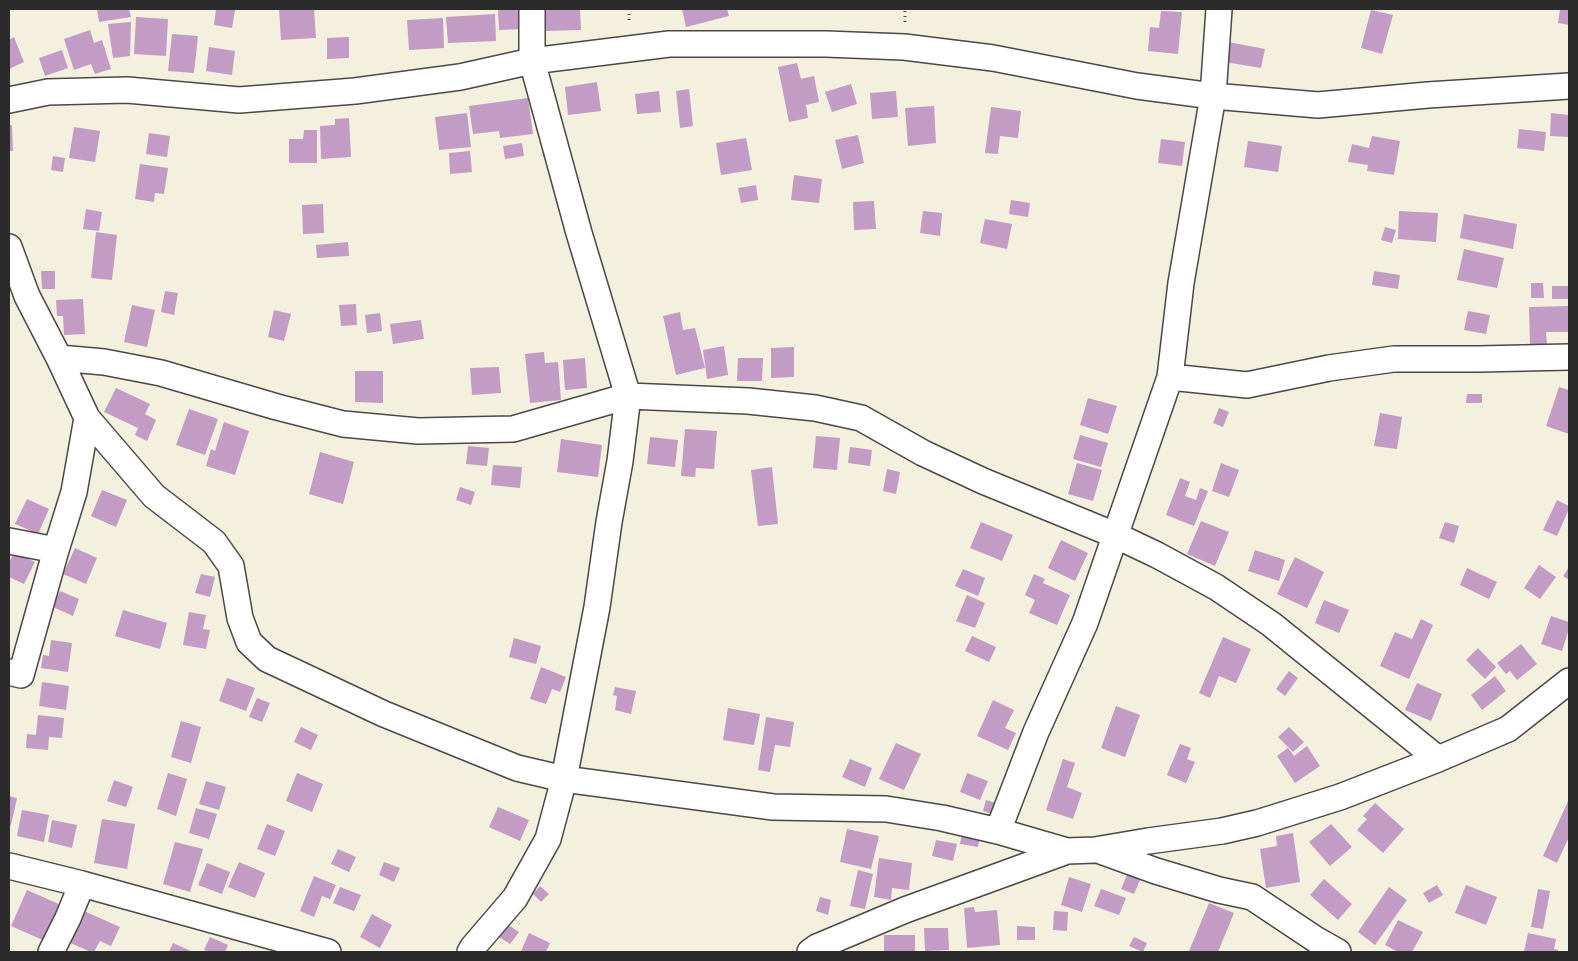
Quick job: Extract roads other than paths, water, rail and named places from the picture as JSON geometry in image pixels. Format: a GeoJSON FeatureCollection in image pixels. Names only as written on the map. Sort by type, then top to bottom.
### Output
{"type":"FeatureCollection","features":[{"type":"Feature","properties":{"kind":"street"},"geometry":{"type":"LineString","coordinates":[[470,952],[472,947],[515,898],[548,839],[564,778],[597,607],[620,461],[628,396],[579,233],[532,61],[532,9]]}},
{"type":"Feature","properties":{"kind":"street"},"geometry":{"type":"LineString","coordinates":[[998,831],[1036,732],[1085,624],[1170,377],[1181,283],[1213,96],[1219,9]]}},
{"type":"Feature","properties":{"kind":"street"},"geometry":{"type":"LineString","coordinates":[[9,100],[48,92],[127,90],[239,100],[364,90],[460,77],[532,61],[669,44],[826,44],[904,47],[993,58],[1137,86],[1213,96],[1318,105],[1428,95],[1569,86]]}},
{"type":"Feature","properties":{"kind":"street"},"geometry":{"type":"LineString","coordinates":[[9,247],[28,296],[86,418],[154,496],[214,542],[230,566],[240,618],[249,642],[267,659],[384,714],[517,768],[564,778],[773,807],[886,809],[942,818],[998,831],[1067,851]]}},
{"type":"Feature","properties":{"kind":"street"},"geometry":{"type":"LineString","coordinates":[[1170,377],[1247,385],[1328,368],[1394,359],[1569,357]]}},
{"type":"Feature","properties":{"kind":"street"},"geometry":{"type":"LineString","coordinates":[[59,358],[104,362],[161,373],[343,424],[418,430],[513,429],[628,396],[748,401],[815,408],[861,418],[923,453],[983,481],[1157,555],[1216,588],[1271,624],[1438,758]]}},
{"type":"Feature","properties":{"kind":"street"},"geometry":{"type":"LineString","coordinates":[[9,672],[21,675],[74,492],[86,418]]}},
{"type":"Feature","properties":{"kind":"street"},"geometry":{"type":"LineString","coordinates":[[9,541],[56,550]]}},
{"type":"Feature","properties":{"kind":"street"},"geometry":{"type":"LineString","coordinates":[[810,952],[817,947],[905,910],[1067,851],[1095,850],[1148,840],[1222,831],[1257,823],[1340,797],[1508,729],[1568,684]]}},
{"type":"Feature","properties":{"kind":"street"},"geometry":{"type":"LineString","coordinates":[[1095,850],[1219,890],[1252,897],[1338,952]]}},
{"type":"Feature","properties":{"kind":"street"},"geometry":{"type":"LineString","coordinates":[[9,866],[82,884],[328,952]]}},
{"type":"Feature","properties":{"kind":"street"},"geometry":{"type":"LineString","coordinates":[[52,952],[82,884]]}}]}
